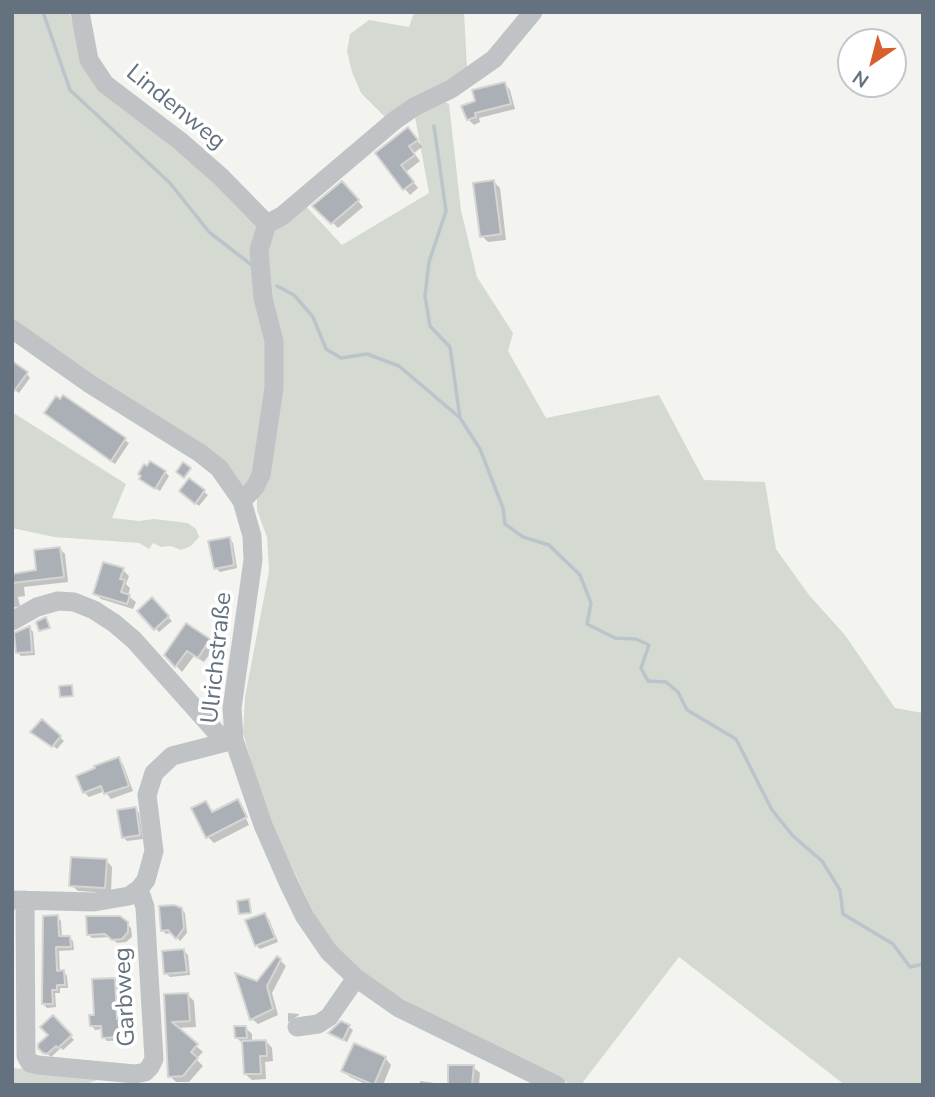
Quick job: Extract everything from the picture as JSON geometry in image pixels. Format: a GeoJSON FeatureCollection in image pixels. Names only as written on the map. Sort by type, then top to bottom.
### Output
{"type":"FeatureCollection","features":[{"type":"Feature","properties":{"kind":"street","name":"Lindenweg"},"geometry":{"type":"LineString","coordinates":[[80,12],[89,60],[105,83],[180,141],[268,224]]}},
{"type":"Feature","properties":{"kind":"street"},"geometry":{"type":"LineString","coordinates":[[242,501],[249,496],[261,475],[274,388],[274,341],[263,298],[259,250],[268,224],[282,216],[394,121],[414,107],[462,83],[494,59],[533,12]]}},
{"type":"Feature","properties":{"kind":"street","name":"Ulrichstraße"},"geometry":{"type":"LineString","coordinates":[[12,329],[90,384],[200,453],[219,468],[242,501],[251,536],[253,560],[232,708],[230,741],[305,917],[329,952],[356,978],[400,1008],[556,1085]]}},
{"type":"Feature","properties":{"kind":"street"},"geometry":{"type":"LineString","coordinates":[[12,621],[37,607],[58,601],[74,602],[94,610],[134,640],[230,741],[172,756],[154,773],[147,795],[154,851],[146,880],[139,889]]}},
{"type":"Feature","properties":{"kind":"street","name":"Garbweg"},"geometry":{"type":"LineString","coordinates":[[139,889],[145,907],[154,1059],[150,1067],[145,1072],[135,1074],[30,1063],[26,1056],[19,900],[105,901],[129,896],[139,889]]}},
{"type":"Feature","properties":{"kind":"street"},"geometry":{"type":"LineString","coordinates":[[297,1027],[318,1024],[330,1017],[356,978]]}},
{"type":"Feature","properties":{"kind":"shaded area"},"geometry":{"type":"Polygon","coordinates":[[[12,12],[69,12],[80,45],[158,130],[262,225],[302,202],[342,245],[429,193],[415,117],[439,99],[449,104],[461,210],[477,277],[513,333],[508,351],[546,418],[659,395],[704,480],[765,482],[776,549],[809,595],[845,635],[895,708],[923,713],[923,1085],[845,1085],[679,957],[583,1082],[585,1085],[573,1085],[468,1035],[372,982],[334,948],[317,920],[265,810],[243,733],[245,697],[269,571],[267,537],[257,510],[257,493],[245,487],[209,454],[12,321],[12,12]]]}},
{"type":"Feature","properties":{"kind":"shaded area"},"geometry":{"type":"Polygon","coordinates":[[[414,12],[464,12],[467,69],[389,121],[361,93],[347,51],[350,34],[369,20],[409,27],[414,12]]]}},
{"type":"Feature","properties":{"kind":"shaded area"},"geometry":{"type":"Polygon","coordinates":[[[12,412],[126,484],[112,518],[188,523],[196,529],[199,537],[191,546],[181,550],[153,543],[149,549],[139,543],[54,537],[12,528],[12,412]]]}},
{"type":"Feature","properties":{"kind":"shaded area"},"geometry":{"type":"Polygon","coordinates":[[[12,1068],[108,1076],[84,1085],[12,1085],[12,1068]]]}},
{"type":"Feature","properties":{"kind":"building"},"geometry":{"type":"Polygon","coordinates":[[[505,82],[511,104],[475,113],[476,117],[467,120],[461,106],[475,101],[472,90],[505,82]]]}},
{"type":"Feature","properties":{"kind":"building"},"geometry":{"type":"Polygon","coordinates":[[[408,127],[418,140],[409,146],[415,155],[401,165],[414,182],[403,190],[375,153],[408,127]]]}},
{"type":"Feature","properties":{"kind":"building"},"geometry":{"type":"Polygon","coordinates":[[[494,180],[501,234],[480,237],[473,183],[494,180]]]}},
{"type":"Feature","properties":{"kind":"building"},"geometry":{"type":"Polygon","coordinates":[[[342,181],[359,200],[331,224],[312,206],[342,181]]]}},
{"type":"Feature","properties":{"kind":"building"},"geometry":{"type":"Polygon","coordinates":[[[12,361],[28,372],[12,394],[12,361]]]}},
{"type":"Feature","properties":{"kind":"building"},"geometry":{"type":"Polygon","coordinates":[[[63,395],[126,438],[111,461],[44,413],[56,396],[60,399],[63,395]]]}},
{"type":"Feature","properties":{"kind":"building"},"geometry":{"type":"Polygon","coordinates":[[[150,461],[166,471],[155,489],[139,479],[141,476],[138,474],[144,464],[147,466],[150,461]]]}},
{"type":"Feature","properties":{"kind":"building"},"geometry":{"type":"Polygon","coordinates":[[[183,462],[191,468],[184,478],[176,472],[183,462]]]}},
{"type":"Feature","properties":{"kind":"building"},"geometry":{"type":"Polygon","coordinates":[[[189,478],[205,490],[195,504],[179,491],[189,478]]]}},
{"type":"Feature","properties":{"kind":"building"},"geometry":{"type":"Polygon","coordinates":[[[230,537],[234,565],[214,569],[208,541],[230,537]]]}},
{"type":"Feature","properties":{"kind":"building"},"geometry":{"type":"Polygon","coordinates":[[[60,547],[64,577],[12,583],[12,574],[36,570],[34,550],[60,547]]]}},
{"type":"Feature","properties":{"kind":"building"},"geometry":{"type":"Polygon","coordinates":[[[103,562],[124,568],[120,579],[125,580],[121,592],[130,595],[127,604],[93,594],[103,562]]]}},
{"type":"Feature","properties":{"kind":"building"},"geometry":{"type":"Polygon","coordinates":[[[152,597],[169,616],[154,630],[137,611],[152,597]]]}},
{"type":"Feature","properties":{"kind":"building"},"geometry":{"type":"Polygon","coordinates":[[[46,617],[50,628],[39,631],[36,622],[46,617]]]}},
{"type":"Feature","properties":{"kind":"building"},"geometry":{"type":"Polygon","coordinates":[[[186,623],[210,639],[198,658],[187,651],[175,667],[164,655],[186,623]]]}},
{"type":"Feature","properties":{"kind":"building"},"geometry":{"type":"Polygon","coordinates":[[[30,626],[32,652],[16,653],[14,633],[30,626]]]}},
{"type":"Feature","properties":{"kind":"building"},"geometry":{"type":"Polygon","coordinates":[[[72,685],[73,696],[60,697],[59,686],[72,685]]]}},
{"type":"Feature","properties":{"kind":"building"},"geometry":{"type":"Polygon","coordinates":[[[42,719],[61,736],[52,747],[30,732],[42,719]]]}},
{"type":"Feature","properties":{"kind":"building"},"geometry":{"type":"Polygon","coordinates":[[[119,757],[129,786],[104,794],[101,786],[83,793],[76,776],[119,757]]]}},
{"type":"Feature","properties":{"kind":"building"},"geometry":{"type":"Polygon","coordinates":[[[238,799],[247,817],[206,838],[191,808],[206,801],[212,812],[238,799]]]}},
{"type":"Feature","properties":{"kind":"building"},"geometry":{"type":"Polygon","coordinates":[[[136,807],[140,835],[122,838],[117,810],[136,807]]]}},
{"type":"Feature","properties":{"kind":"building"},"geometry":{"type":"Polygon","coordinates":[[[71,857],[107,859],[105,888],[69,886],[71,857]]]}},
{"type":"Feature","properties":{"kind":"building"},"geometry":{"type":"Polygon","coordinates":[[[249,899],[251,913],[239,914],[237,901],[249,899]]]}},
{"type":"Feature","properties":{"kind":"building"},"geometry":{"type":"Polygon","coordinates":[[[174,905],[182,908],[184,928],[176,939],[168,930],[161,931],[159,906],[174,905]]]}},
{"type":"Feature","properties":{"kind":"building"},"geometry":{"type":"Polygon","coordinates":[[[265,913],[275,938],[255,946],[245,920],[265,913]]]}},
{"type":"Feature","properties":{"kind":"building"},"geometry":{"type":"Polygon","coordinates":[[[58,915],[59,936],[70,936],[71,947],[56,947],[57,971],[64,970],[65,985],[57,985],[57,990],[52,990],[53,1004],[42,1004],[43,916],[58,915]]]}},
{"type":"Feature","properties":{"kind":"building"},"geometry":{"type":"Polygon","coordinates":[[[86,916],[120,916],[128,922],[128,932],[122,939],[112,940],[105,934],[87,935],[86,916]]]}},
{"type":"Feature","properties":{"kind":"building"},"geometry":{"type":"Polygon","coordinates":[[[184,949],[187,972],[164,974],[162,951],[184,949]]]}},
{"type":"Feature","properties":{"kind":"building"},"geometry":{"type":"Polygon","coordinates":[[[277,956],[281,959],[267,986],[273,1009],[250,1020],[235,973],[257,981],[277,956]]]}},
{"type":"Feature","properties":{"kind":"building"},"geometry":{"type":"Polygon","coordinates":[[[115,978],[120,1037],[102,1038],[101,1026],[90,1026],[89,1015],[94,1015],[92,979],[115,978]]]}},
{"type":"Feature","properties":{"kind":"building"},"geometry":{"type":"Polygon","coordinates":[[[188,993],[190,1021],[172,1022],[198,1044],[191,1052],[198,1058],[183,1076],[168,1077],[164,994],[188,993]]]}},
{"type":"Feature","properties":{"kind":"building"},"geometry":{"type":"Polygon","coordinates":[[[53,1015],[72,1035],[47,1054],[38,1048],[38,1044],[48,1035],[40,1027],[53,1015]]]}},
{"type":"Feature","properties":{"kind":"building"},"geometry":{"type":"Polygon","coordinates":[[[341,1021],[350,1025],[343,1040],[328,1033],[341,1021]]]}},
{"type":"Feature","properties":{"kind":"building"},"geometry":{"type":"Polygon","coordinates":[[[234,1026],[246,1026],[247,1038],[235,1038],[234,1026]]]}},
{"type":"Feature","properties":{"kind":"building"},"geometry":{"type":"Polygon","coordinates":[[[266,1040],[267,1056],[260,1056],[261,1074],[244,1074],[242,1041],[266,1040]]]}},
{"type":"Feature","properties":{"kind":"building"},"geometry":{"type":"Polygon","coordinates":[[[354,1043],[386,1057],[374,1085],[341,1071],[354,1043]]]}},
{"type":"Feature","properties":{"kind":"building"},"geometry":{"type":"Polygon","coordinates":[[[448,1065],[474,1065],[472,1085],[448,1085],[448,1065]]]}},
{"type":"Feature","properties":{"kind":"waterway"},"geometry":{"type":"LineString","coordinates":[[43,12],[70,90],[170,183],[209,232],[253,266]]}},
{"type":"Feature","properties":{"kind":"waterway"},"geometry":{"type":"LineString","coordinates":[[434,126],[446,211],[429,262],[425,296],[430,326],[450,347],[460,418],[480,449],[503,508],[505,524],[523,537],[549,545],[580,575],[591,603],[587,624],[615,638],[636,639],[649,645],[641,668],[648,681],[666,682],[678,692],[687,710],[736,739],[772,810],[793,836],[822,861],[840,890],[843,914],[893,944],[910,967],[923,964]]}},
{"type":"Feature","properties":{"kind":"waterway"},"geometry":{"type":"LineString","coordinates":[[277,286],[294,295],[313,317],[326,349],[341,358],[367,354],[399,366],[459,417]]}}]}
